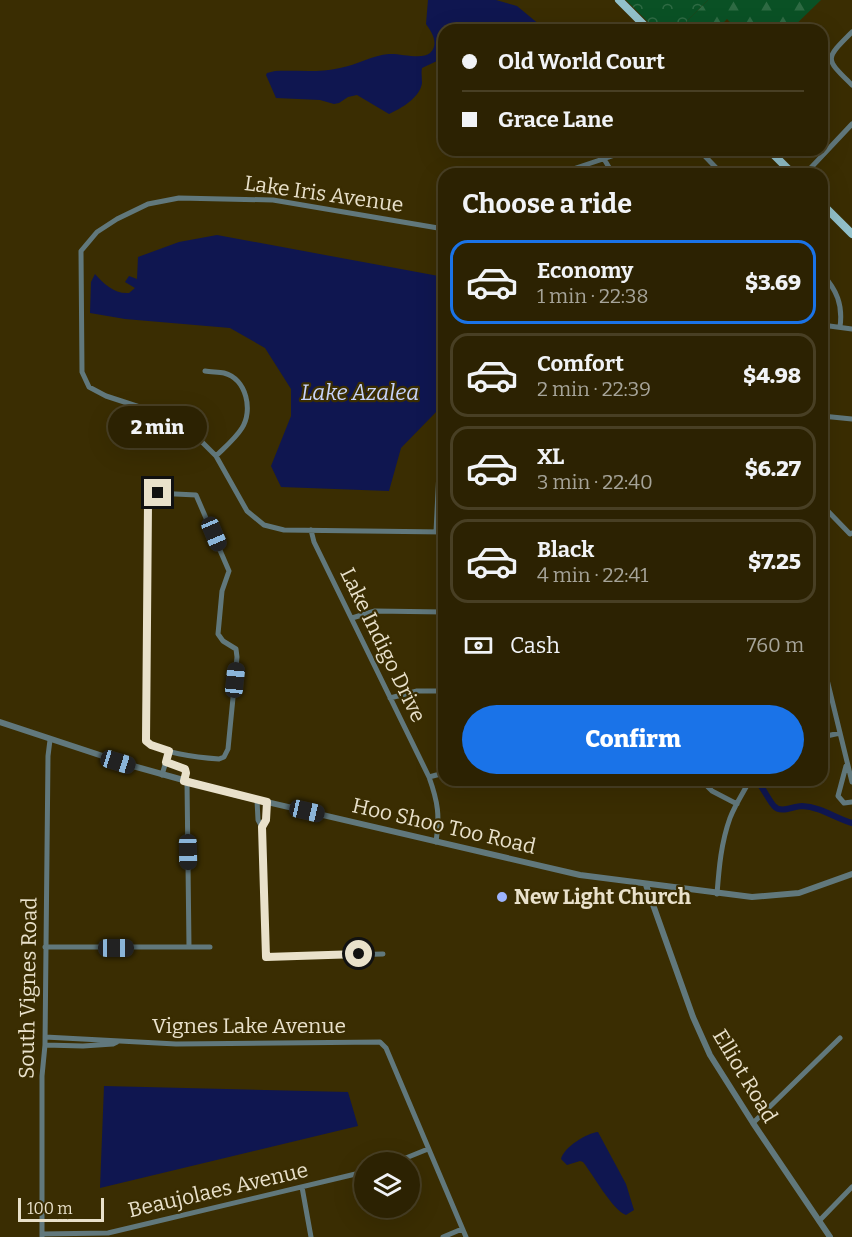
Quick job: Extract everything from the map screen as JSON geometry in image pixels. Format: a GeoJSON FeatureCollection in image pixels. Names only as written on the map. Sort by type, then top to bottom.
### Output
{"type":"FeatureCollection","features":[{"type":"Feature","properties":{"kind":"main road"},"geometry":{"type":"LineString","coordinates":[[620,0],[644,24]]}},
{"type":"Feature","properties":{"kind":"main road"},"geometry":{"type":"LineString","coordinates":[[775,156],[787,168]]}},
{"type":"Feature","properties":{"kind":"main road"},"geometry":{"type":"LineString","coordinates":[[828,210],[852,234]]}},
{"type":"Feature","properties":{"kind":"street"},"geometry":{"type":"LineString","coordinates":[[852,32],[832,52],[830,58],[832,65],[852,85]]}},
{"type":"Feature","properties":{"kind":"street"},"geometry":{"type":"LineString","coordinates":[[828,150],[852,124]]}},
{"type":"Feature","properties":{"kind":"street"},"geometry":{"type":"LineString","coordinates":[[576,168],[613,156]]}},
{"type":"Feature","properties":{"kind":"street"},"geometry":{"type":"LineString","coordinates":[[705,156],[716,168]]}},
{"type":"Feature","properties":{"kind":"street"},"geometry":{"type":"LineString","coordinates":[[811,168],[822,156]]}},
{"type":"Feature","properties":{"kind":"street"},"geometry":{"type":"LineString","coordinates":[[604,159],[609,168]]}},
{"type":"Feature","properties":{"kind":"street","name":"Lake Iris Avenue"},"geometry":{"type":"LineString","coordinates":[[436,532],[284,530],[264,525],[256,520],[247,511],[216,456],[194,433],[179,422],[106,396],[89,387],[82,372],[81,251],[97,232],[117,219],[148,204],[190,198],[273,200],[438,228]]}},
{"type":"Feature","properties":{"kind":"street"},"geometry":{"type":"LineString","coordinates":[[828,281],[840,300],[840,327]]}},
{"type":"Feature","properties":{"kind":"street"},"geometry":{"type":"LineString","coordinates":[[828,326],[852,328]]}},
{"type":"Feature","properties":{"kind":"street"},"geometry":{"type":"LineString","coordinates":[[206,371],[226,373],[236,381],[247,396],[249,412],[243,427],[216,456]]}},
{"type":"Feature","properties":{"kind":"street"},"geometry":{"type":"LineString","coordinates":[[828,417],[852,419]]}},
{"type":"Feature","properties":{"kind":"street"},"geometry":{"type":"LineString","coordinates":[[436,532],[438,478]]}},
{"type":"Feature","properties":{"kind":"street"},"geometry":{"type":"LineString","coordinates":[[155,494],[191,494],[196,495],[199,500],[228,568],[229,576],[222,591],[218,631],[222,641],[236,649],[237,657],[226,754],[222,758],[215,759],[169,751],[151,745],[145,738],[148,504],[149,498],[155,494]]}},
{"type":"Feature","properties":{"kind":"street"},"geometry":{"type":"LineString","coordinates":[[828,511],[851,534]]}},
{"type":"Feature","properties":{"kind":"street","name":"Lake Indigo Drive"},"geometry":{"type":"LineString","coordinates":[[311,530],[314,542],[429,777],[437,799],[440,819],[436,842]]}},
{"type":"Feature","properties":{"kind":"street"},"geometry":{"type":"LineString","coordinates":[[352,618],[375,611],[438,612]]}},
{"type":"Feature","properties":{"kind":"street"},"geometry":{"type":"LineString","coordinates":[[828,684],[852,782]]}},
{"type":"Feature","properties":{"kind":"street"},"geometry":{"type":"LineString","coordinates":[[390,698],[417,691],[438,691]]}},
{"type":"Feature","properties":{"kind":"street","name":"Hoo Shoo Too Road"},"geometry":{"type":"LineString","coordinates":[[0,722],[162,775],[257,800],[580,874],[646,885],[752,897],[788,895],[812,890],[852,874]]}},
{"type":"Feature","properties":{"kind":"street"},"geometry":{"type":"LineString","coordinates":[[828,736],[840,733]]}},
{"type":"Feature","properties":{"kind":"street","name":"South Vignes Road"},"geometry":{"type":"LineString","coordinates":[[42,1236],[42,1076],[45,1045],[50,740]]}},
{"type":"Feature","properties":{"kind":"street"},"geometry":{"type":"LineString","coordinates":[[162,775],[169,751]]}},
{"type":"Feature","properties":{"kind":"street"},"geometry":{"type":"LineString","coordinates":[[846,761],[845,777],[838,796],[844,803],[852,802]]}},
{"type":"Feature","properties":{"kind":"street"},"geometry":{"type":"LineString","coordinates":[[166,762],[185,769],[186,773],[189,947]]}},
{"type":"Feature","properties":{"kind":"street"},"geometry":{"type":"LineString","coordinates":[[429,777],[438,775]]}},
{"type":"Feature","properties":{"kind":"street"},"geometry":{"type":"LineString","coordinates":[[707,786],[737,804]]}},
{"type":"Feature","properties":{"kind":"street"},"geometry":{"type":"LineString","coordinates":[[717,894],[726,829],[747,786]]}},
{"type":"Feature","properties":{"kind":"street"},"geometry":{"type":"LineString","coordinates":[[257,800],[258,820],[262,827],[266,957],[382,954]]}},
{"type":"Feature","properties":{"kind":"street"},"geometry":{"type":"LineString","coordinates":[[262,827],[266,820],[267,802]]}},
{"type":"Feature","properties":{"kind":"street","name":"Elliot Road"},"geometry":{"type":"LineString","coordinates":[[646,885],[703,1040],[719,1071],[830,1237]]}},
{"type":"Feature","properties":{"kind":"street"},"geometry":{"type":"LineString","coordinates":[[45,947],[210,947]]}},
{"type":"Feature","properties":{"kind":"street","name":"Vignes Lake Avenue"},"geometry":{"type":"LineString","coordinates":[[45,1037],[176,1044],[369,1041],[381,1043],[386,1048],[428,1149]]}},
{"type":"Feature","properties":{"kind":"street"},"geometry":{"type":"LineString","coordinates":[[753,1123],[840,1038]]}},
{"type":"Feature","properties":{"kind":"street","name":"Vignes Lake Avenue"},"geometry":{"type":"LineString","coordinates":[[45,1045],[83,1046],[117,1042]]}},
{"type":"Feature","properties":{"kind":"street"},"geometry":{"type":"LineString","coordinates":[[420,1152],[428,1149],[466,1237]]}},
{"type":"Feature","properties":{"kind":"street","name":"Beaujolaes Avenue"},"geometry":{"type":"LineString","coordinates":[[42,1236],[108,1233],[354,1174]]}},
{"type":"Feature","properties":{"kind":"street"},"geometry":{"type":"LineString","coordinates":[[302,1187],[311,1237]]}},
{"type":"Feature","properties":{"kind":"street"},"geometry":{"type":"LineString","coordinates":[[819,1221],[852,1187]]}},
{"type":"Feature","properties":{"kind":"street"},"geometry":{"type":"LineString","coordinates":[[443,1237],[462,1229]]}},
{"type":"Feature","properties":{"kind":"green space"},"geometry":{"type":"Polygon","coordinates":[[[626,0],[708,0],[684,24],[650,24],[626,0]]]}},
{"type":"Feature","properties":{"kind":"green space"},"geometry":{"type":"Polygon","coordinates":[[[708,0],[821,0],[796,24],[732,24],[727,19],[722,24],[684,24],[708,0]]]}},
{"type":"Feature","properties":{"kind":"water"},"geometry":{"type":"Polygon","coordinates":[[[428,0],[496,0],[517,6],[539,24],[438,24],[438,60],[422,68],[422,83],[414,98],[389,114],[357,95],[334,104],[320,100],[276,98],[266,75],[275,71],[332,70],[383,55],[426,55],[433,49],[434,42],[426,24],[428,0]]]}},
{"type":"Feature","properties":{"kind":"water","name":"Lake Azalea"},"geometry":{"type":"Polygon","coordinates":[[[217,235],[438,276],[438,411],[401,448],[389,491],[281,487],[271,466],[291,416],[291,389],[265,348],[230,328],[125,319],[90,313],[91,282],[95,274],[114,290],[129,293],[135,288],[125,282],[129,276],[137,279],[138,257],[179,242],[217,235]]]}},
{"type":"Feature","properties":{"kind":"water"},"geometry":{"type":"Polygon","coordinates":[[[104,1086],[348,1092],[358,1126],[100,1188],[104,1086]]]}},
{"type":"Feature","properties":{"kind":"water"},"geometry":{"type":"Polygon","coordinates":[[[598,1132],[626,1184],[634,1210],[626,1215],[615,1207],[583,1162],[567,1165],[561,1159],[566,1150],[576,1141],[598,1132]]]}},
{"type":"Feature","properties":{"kind":"waterway"},"geometry":{"type":"LineString","coordinates":[[761,786],[777,808],[784,810],[798,806],[809,807],[852,823]]}},
{"type":"Feature","properties":{"kind":"place","name":"New Light Church"},"geometry":{"type":"Point","coordinates":[502,897]}},
{"type":"Feature","properties":{"kind":"route"},"geometry":{"type":"LineString","coordinates":[[158,493],[149,498],[148,504],[146,741],[169,751],[166,762],[185,769],[184,781],[267,802],[266,820],[262,827],[266,957],[359,954]]}}]}
